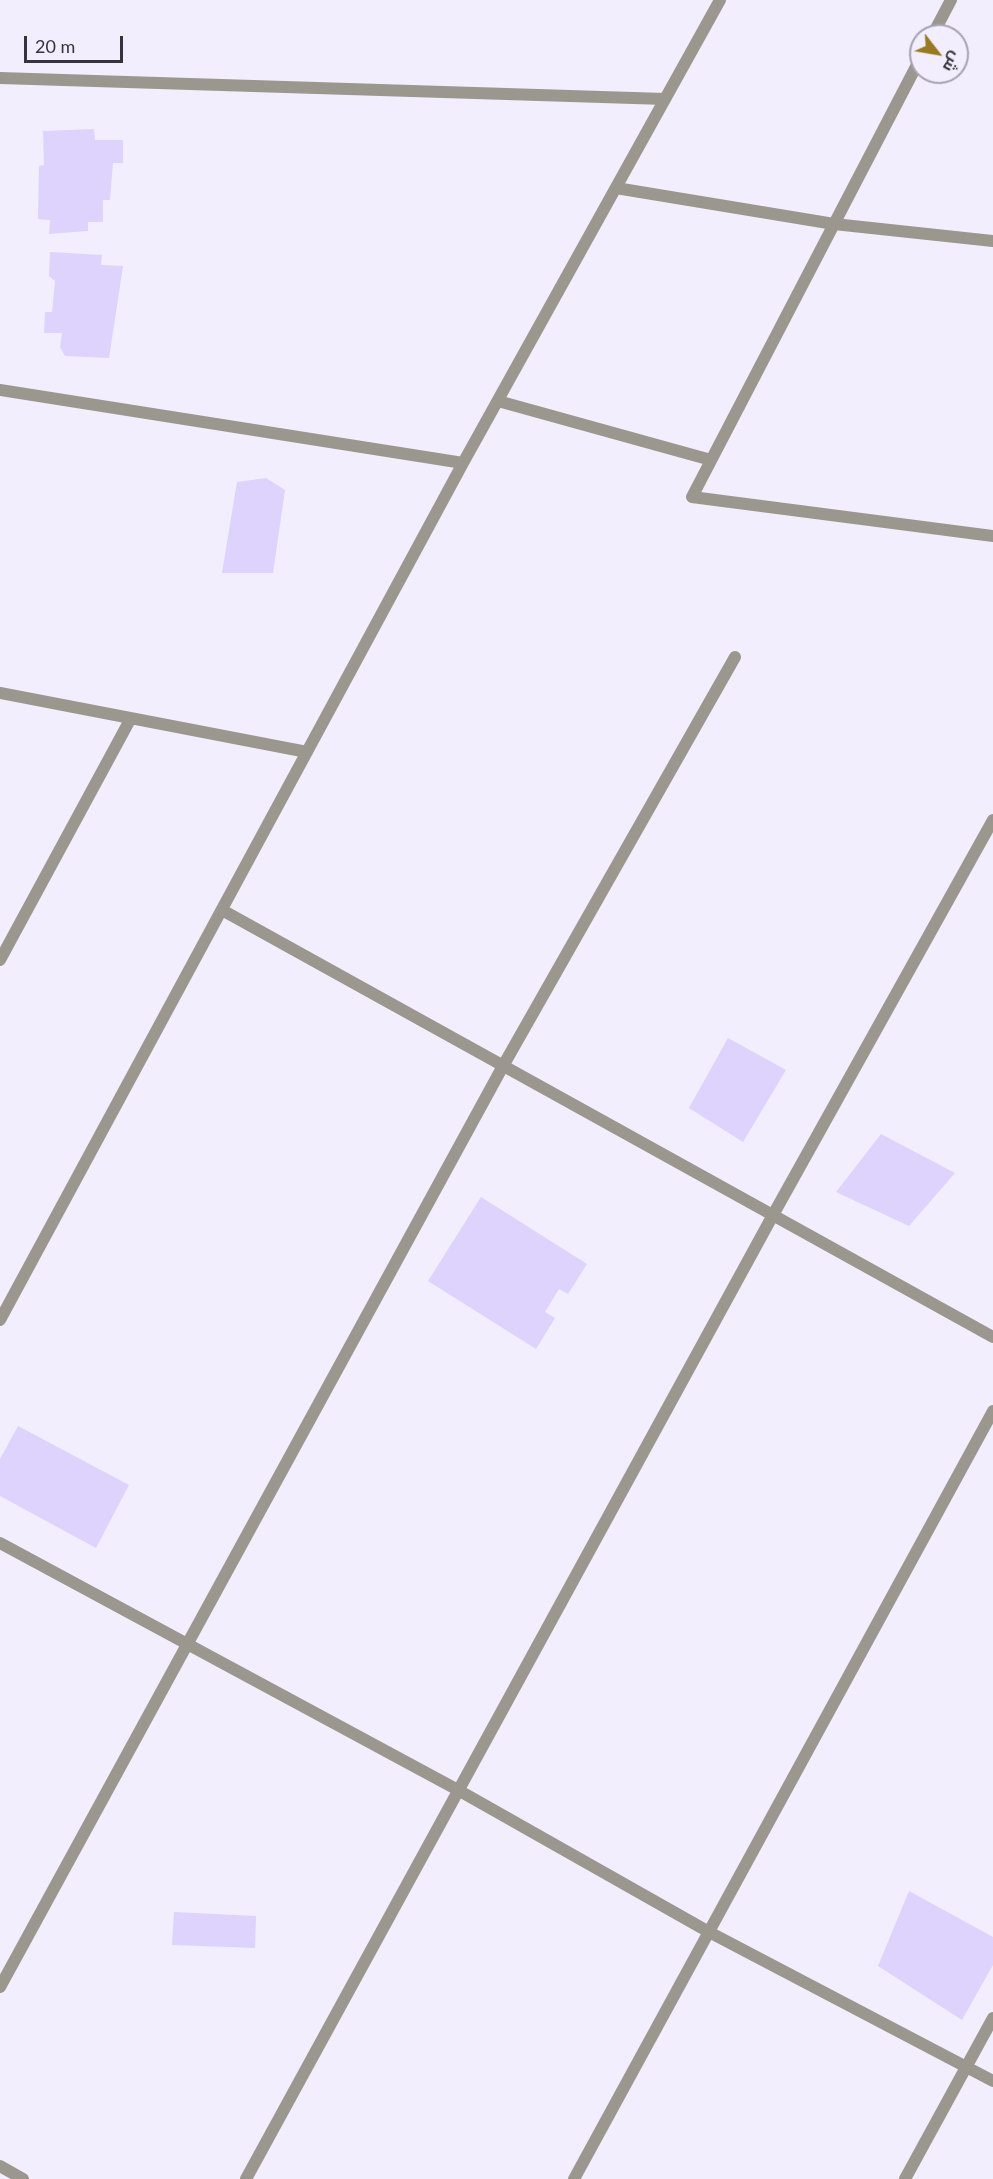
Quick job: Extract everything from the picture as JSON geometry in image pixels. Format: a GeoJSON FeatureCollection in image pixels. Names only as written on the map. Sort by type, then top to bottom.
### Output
{"type":"FeatureCollection","features":[{"type":"Feature","properties":{"kind":"street"},"geometry":{"type":"LineString","coordinates":[[0,1320],[463,463],[720,0]]}},
{"type":"Feature","properties":{"kind":"street"},"geometry":{"type":"LineString","coordinates":[[938,24],[951,0]]}},
{"type":"Feature","properties":{"kind":"street"},"geometry":{"type":"LineString","coordinates":[[0,78],[665,99]]}},
{"type":"Feature","properties":{"kind":"street"},"geometry":{"type":"LineString","coordinates":[[909,80],[692,497],[993,536]]}},
{"type":"Feature","properties":{"kind":"street"},"geometry":{"type":"LineString","coordinates":[[616,188],[834,224],[993,241]]}},
{"type":"Feature","properties":{"kind":"street"},"geometry":{"type":"LineString","coordinates":[[0,390],[463,463]]}},
{"type":"Feature","properties":{"kind":"street"},"geometry":{"type":"LineString","coordinates":[[498,401],[711,460]]}},
{"type":"Feature","properties":{"kind":"street"},"geometry":{"type":"LineString","coordinates":[[0,1987],[503,1066],[735,657]]}},
{"type":"Feature","properties":{"kind":"street"},"geometry":{"type":"LineString","coordinates":[[0,693],[307,752]]}},
{"type":"Feature","properties":{"kind":"street"},"geometry":{"type":"LineString","coordinates":[[0,960],[131,718]]}},
{"type":"Feature","properties":{"kind":"street"},"geometry":{"type":"LineString","coordinates":[[246,2179],[773,1215],[993,820]]}},
{"type":"Feature","properties":{"kind":"street"},"geometry":{"type":"LineString","coordinates":[[222,910],[993,1337]]}},
{"type":"Feature","properties":{"kind":"street"},"geometry":{"type":"LineString","coordinates":[[574,2179],[993,1411]]}},
{"type":"Feature","properties":{"kind":"street"},"geometry":{"type":"LineString","coordinates":[[0,1543],[458,1790],[709,1932],[993,2081]]}},
{"type":"Feature","properties":{"kind":"street"},"geometry":{"type":"LineString","coordinates":[[905,2179],[993,2018]]}},
{"type":"Feature","properties":{"kind":"street"},"geometry":{"type":"LineString","coordinates":[[0,2166],[23,2179]]}},
{"type":"Feature","properties":{"kind":"building"},"geometry":{"type":"Polygon","coordinates":[[[94,129],[95,140],[123,140],[123,163],[113,163],[110,200],[103,200],[103,222],[88,222],[88,231],[49,234],[50,220],[38,219],[39,166],[44,165],[43,131],[94,129]]]}},
{"type":"Feature","properties":{"kind":"building"},"geometry":{"type":"Polygon","coordinates":[[[50,252],[102,255],[101,265],[123,266],[109,358],[65,356],[60,347],[62,333],[44,333],[45,312],[52,312],[55,281],[49,276],[50,252]]]}},
{"type":"Feature","properties":{"kind":"building"},"geometry":{"type":"Polygon","coordinates":[[[266,478],[285,490],[273,573],[222,573],[237,482],[266,478]]]}},
{"type":"Feature","properties":{"kind":"building"},"geometry":{"type":"Polygon","coordinates":[[[728,1038],[786,1070],[743,1142],[689,1108],[728,1038]]]}},
{"type":"Feature","properties":{"kind":"building"},"geometry":{"type":"Polygon","coordinates":[[[881,1134],[955,1173],[909,1226],[836,1192],[881,1134]]]}},
{"type":"Feature","properties":{"kind":"building"},"geometry":{"type":"Polygon","coordinates":[[[481,1197],[587,1264],[568,1294],[559,1289],[545,1312],[555,1318],[536,1349],[428,1281],[481,1197]]]}},
{"type":"Feature","properties":{"kind":"building"},"geometry":{"type":"Polygon","coordinates":[[[18,1426],[129,1485],[96,1548],[0,1496],[0,1459],[18,1426]]]}},
{"type":"Feature","properties":{"kind":"building"},"geometry":{"type":"Polygon","coordinates":[[[909,1891],[993,1937],[993,1965],[962,2020],[878,1966],[909,1891]]]}},
{"type":"Feature","properties":{"kind":"building"},"geometry":{"type":"Polygon","coordinates":[[[174,1912],[256,1916],[255,1948],[172,1945],[174,1912]]]}}]}
